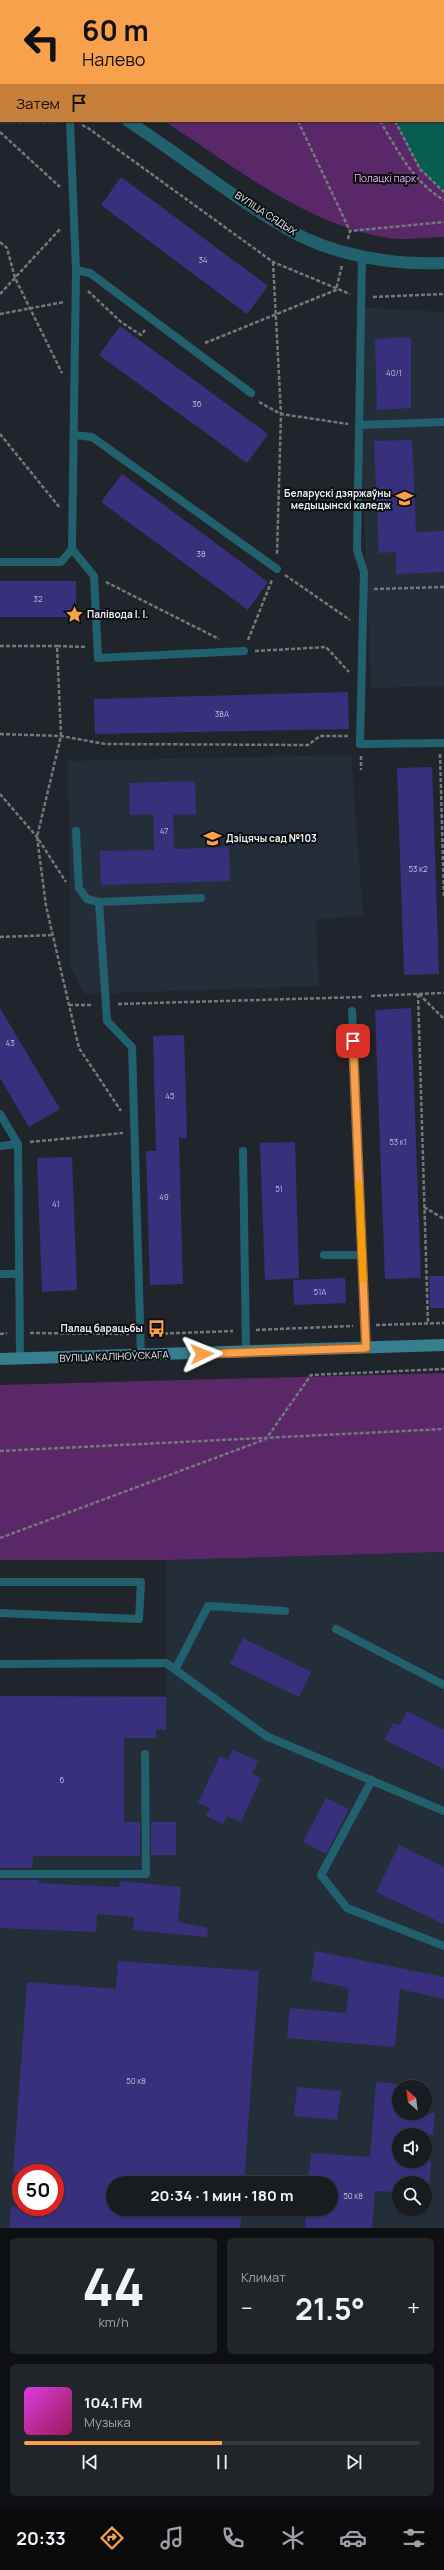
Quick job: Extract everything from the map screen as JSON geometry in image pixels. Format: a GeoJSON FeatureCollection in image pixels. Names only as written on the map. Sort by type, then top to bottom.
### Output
{"type":"FeatureCollection","features":[{"type":"Feature","properties":{"kind":"main road","name":"ВУЛІЦА КАЛІНОЎСКАГА"},"geometry":{"type":"LineString","coordinates":[[0,1359],[141,1356],[444,1345]]}},
{"type":"Feature","properties":{"kind":"street","name":"ВУЛІЦА СЯДЫХ"},"geometry":{"type":"LineString","coordinates":[[129,122],[290,230],[345,252],[394,263],[444,263]]}},
{"type":"Feature","properties":{"kind":"lane"},"geometry":{"type":"LineString","coordinates":[[0,562],[61,562],[72,549],[76,270],[70,122]]}},
{"type":"Feature","properties":{"kind":"lane"},"geometry":{"type":"LineString","coordinates":[[362,255],[360,297],[357,550],[364,572],[360,744],[442,743]]}},
{"type":"Feature","properties":{"kind":"lane"},"geometry":{"type":"LineString","coordinates":[[76,270],[90,273],[251,393]]}},
{"type":"Feature","properties":{"kind":"lane"},"geometry":{"type":"LineString","coordinates":[[359,425],[444,422]]}},
{"type":"Feature","properties":{"kind":"lane"},"geometry":{"type":"LineString","coordinates":[[74,435],[92,437],[277,569]]}},
{"type":"Feature","properties":{"kind":"lane"},"geometry":{"type":"LineString","coordinates":[[72,549],[94,576],[98,658],[244,651]]}},
{"type":"Feature","properties":{"kind":"lane"},"geometry":{"type":"LineString","coordinates":[[76,831],[79,888],[87,898],[99,902],[201,898]]}},
{"type":"Feature","properties":{"kind":"lane"},"geometry":{"type":"LineString","coordinates":[[99,902],[107,1021],[132,1047],[141,1356]]}},
{"type":"Feature","properties":{"kind":"lane"},"geometry":{"type":"LineString","coordinates":[[352,1011],[366,1348]]}},
{"type":"Feature","properties":{"kind":"lane"},"geometry":{"type":"LineString","coordinates":[[0,1114],[18,1144],[20,1359]]}},
{"type":"Feature","properties":{"kind":"lane"},"geometry":{"type":"LineString","coordinates":[[0,1146],[18,1144]]}},
{"type":"Feature","properties":{"kind":"lane"},"geometry":{"type":"LineString","coordinates":[[242,1150],[246,1352]]}},
{"type":"Feature","properties":{"kind":"lane"},"geometry":{"type":"LineString","coordinates":[[324,1255],[362,1255]]}},
{"type":"Feature","properties":{"kind":"lane"},"geometry":{"type":"LineString","coordinates":[[0,1274],[19,1274]]}},
{"type":"Feature","properties":{"kind":"lane"},"geometry":{"type":"LineString","coordinates":[[0,1582],[141,1582],[139,1619],[0,1613]]}},
{"type":"Feature","properties":{"kind":"lane"},"geometry":{"type":"LineString","coordinates":[[176,1668],[208,1606],[285,1611]]}},
{"type":"Feature","properties":{"kind":"lane"},"geometry":{"type":"LineString","coordinates":[[336,1629],[444,1685]]}},
{"type":"Feature","properties":{"kind":"lane"},"geometry":{"type":"LineString","coordinates":[[0,1664],[166,1663],[176,1668],[266,1736],[444,1811]]}},
{"type":"Feature","properties":{"kind":"lane"},"geometry":{"type":"LineString","coordinates":[[0,1874],[146,1874],[145,1754]]}},
{"type":"Feature","properties":{"kind":"lane"},"geometry":{"type":"LineString","coordinates":[[372,1780],[321,1875],[347,1908],[444,1946]]}},
{"type":"Feature","properties":{"kind":"path"},"geometry":{"type":"LineString","coordinates":[[73,122],[88,128],[273,262],[336,290],[360,297],[444,294]]}},
{"type":"Feature","properties":{"kind":"path"},"geometry":{"type":"LineString","coordinates":[[298,122],[350,231]]}},
{"type":"Feature","properties":{"kind":"path"},"geometry":{"type":"LineString","coordinates":[[381,122],[407,167],[430,192],[444,200]]}},
{"type":"Feature","properties":{"kind":"path"},"geometry":{"type":"LineString","coordinates":[[396,122],[420,169],[444,192]]}},
{"type":"Feature","properties":{"kind":"path"},"geometry":{"type":"LineString","coordinates":[[0,132],[65,191]]}},
{"type":"Feature","properties":{"kind":"path"},"geometry":{"type":"LineString","coordinates":[[0,294],[74,215]]}},
{"type":"Feature","properties":{"kind":"path"},"geometry":{"type":"LineString","coordinates":[[393,226],[444,222]]}},
{"type":"Feature","properties":{"kind":"path"},"geometry":{"type":"LineString","coordinates":[[0,242],[7,248],[15,278],[29,309],[64,376]]}},
{"type":"Feature","properties":{"kind":"path"},"geometry":{"type":"LineString","coordinates":[[244,651],[277,569],[281,414],[273,262]]}},
{"type":"Feature","properties":{"kind":"path"},"geometry":{"type":"LineString","coordinates":[[85,288],[121,322],[141,335],[153,320]]}},
{"type":"Feature","properties":{"kind":"path"},"geometry":{"type":"LineString","coordinates":[[192,348],[336,290]]}},
{"type":"Feature","properties":{"kind":"path"},"geometry":{"type":"LineString","coordinates":[[0,314],[76,300]]}},
{"type":"Feature","properties":{"kind":"path"},"geometry":{"type":"LineString","coordinates":[[281,414],[359,425]]}},
{"type":"Feature","properties":{"kind":"path"},"geometry":{"type":"LineString","coordinates":[[0,434],[73,524]]}},
{"type":"Feature","properties":{"kind":"path"},"geometry":{"type":"LineString","coordinates":[[277,569],[363,629]]}},
{"type":"Feature","properties":{"kind":"path"},"geometry":{"type":"LineString","coordinates":[[94,576],[244,651],[326,647],[362,685]]}},
{"type":"Feature","properties":{"kind":"path"},"geometry":{"type":"LineString","coordinates":[[364,589],[444,587]]}},
{"type":"Feature","properties":{"kind":"path"},"geometry":{"type":"LineString","coordinates":[[0,646],[97,647]]}},
{"type":"Feature","properties":{"kind":"path"},"geometry":{"type":"LineString","coordinates":[[57,646],[61,736],[36,837],[46,906],[79,1048],[122,1112]]}},
{"type":"Feature","properties":{"kind":"path"},"geometry":{"type":"LineString","coordinates":[[0,734],[61,736],[105,744],[308,745],[320,736],[360,736]]}},
{"type":"Feature","properties":{"kind":"path"},"geometry":{"type":"LineString","coordinates":[[442,743],[444,897]]}},
{"type":"Feature","properties":{"kind":"path"},"geometry":{"type":"LineString","coordinates":[[0,794],[36,837],[70,888]]}},
{"type":"Feature","properties":{"kind":"path"},"geometry":{"type":"LineString","coordinates":[[0,937],[53,935]]}},
{"type":"Feature","properties":{"kind":"path"},"geometry":{"type":"LineString","coordinates":[[371,996],[444,992]]}},
{"type":"Feature","properties":{"kind":"path"},"geometry":{"type":"LineString","coordinates":[[418,994],[444,1019]]}},
{"type":"Feature","properties":{"kind":"path"},"geometry":{"type":"LineString","coordinates":[[418,994],[428,1324]]}},
{"type":"Feature","properties":{"kind":"path"},"geometry":{"type":"LineString","coordinates":[[69,1005],[362,997]]}},
{"type":"Feature","properties":{"kind":"path"},"geometry":{"type":"LineString","coordinates":[[18,1144],[135,1132]]}},
{"type":"Feature","properties":{"kind":"path"},"geometry":{"type":"LineString","coordinates":[[424,1207],[444,1219]]}},
{"type":"Feature","properties":{"kind":"path"},"geometry":{"type":"LineString","coordinates":[[0,1334],[140,1334],[444,1323]]}},
{"type":"Feature","properties":{"kind":"path"},"geometry":{"type":"LineString","coordinates":[[0,1538],[266,1439],[311,1375],[444,1369]]}},
{"type":"Feature","properties":{"kind":"path"},"geometry":{"type":"LineString","coordinates":[[0,1451],[444,1429]]}},
{"type":"Feature","properties":{"kind":"shaded area"},"geometry":{"type":"Polygon","coordinates":[[[396,122],[444,122],[444,192],[420,169],[396,122]]]}},
{"type":"Feature","properties":{"kind":"shaded area","name":"Беларускі дзяржаўны медыцынскі каледж"},"geometry":{"type":"Polygon","coordinates":[[[356,307],[444,312],[444,686],[371,688],[356,307]]]}},
{"type":"Feature","properties":{"kind":"shaded area","name":"Дзіцячы сад №103"},"geometry":{"type":"Polygon","coordinates":[[[351,755],[363,915],[316,920],[319,986],[85,994],[71,969],[68,761],[351,755]]]}},
{"type":"Feature","properties":{"kind":"shaded area"},"geometry":{"type":"Polygon","coordinates":[[[444,1552],[444,2228],[0,2228],[0,1696],[166,1696],[166,1560],[444,1552]]]}},
{"type":"Feature","properties":{"kind":"green space","name":"Полацкі парк"},"geometry":{"type":"Polygon","coordinates":[[[166,122],[444,122],[444,237],[396,239],[359,231],[329,221],[300,207],[272,192],[166,122]]]}},
{"type":"Feature","properties":{"kind":"green space"},"geometry":{"type":"Polygon","coordinates":[[[444,1373],[444,1552],[166,1560],[0,1560],[0,1385],[444,1373]]]}},
{"type":"Feature","properties":{"kind":"building"},"geometry":{"type":"Polygon","coordinates":[[[121,177],[268,286],[247,314],[101,205],[121,177]]]}},
{"type":"Feature","properties":{"kind":"building"},"geometry":{"type":"Polygon","coordinates":[[[120,326],[268,434],[247,463],[99,355],[120,326]]]}},
{"type":"Feature","properties":{"kind":"building"},"geometry":{"type":"Polygon","coordinates":[[[411,337],[411,408],[377,410],[375,339],[411,337]]]}},
{"type":"Feature","properties":{"kind":"building","name":"Беларускі дзяржаўны медыцынскі каледж"},"geometry":{"type":"Polygon","coordinates":[[[412,440],[416,532],[444,531],[444,572],[396,574],[396,552],[379,553],[374,441],[412,440]]]}},
{"type":"Feature","properties":{"kind":"building"},"geometry":{"type":"Polygon","coordinates":[[[122,474],[268,582],[248,610],[101,502],[122,474]]]}},
{"type":"Feature","properties":{"kind":"building"},"geometry":{"type":"Polygon","coordinates":[[[0,581],[76,581],[76,617],[0,617],[0,581]]]}},
{"type":"Feature","properties":{"kind":"building"},"geometry":{"type":"Polygon","coordinates":[[[348,692],[349,729],[95,734],[94,699],[348,692]]]}},
{"type":"Feature","properties":{"kind":"building"},"geometry":{"type":"Polygon","coordinates":[[[432,767],[439,974],[404,975],[397,768],[432,767]]]}},
{"type":"Feature","properties":{"kind":"building"},"geometry":{"type":"Polygon","coordinates":[[[195,781],[196,814],[173,815],[174,849],[229,847],[230,881],[101,885],[100,851],[154,850],[153,814],[130,815],[129,783],[195,781]]]}},
{"type":"Feature","properties":{"kind":"building"},"geometry":{"type":"Polygon","coordinates":[[[0,1008],[60,1109],[29,1127],[0,1078],[0,1008]]]}},
{"type":"Feature","properties":{"kind":"building"},"geometry":{"type":"Polygon","coordinates":[[[411,1008],[421,1278],[385,1279],[375,1010],[411,1008]]]}},
{"type":"Feature","properties":{"kind":"building"},"geometry":{"type":"Polygon","coordinates":[[[184,1035],[187,1138],[179,1138],[183,1284],[150,1285],[146,1151],[156,1151],[153,1036],[184,1035]]]}},
{"type":"Feature","properties":{"kind":"building"},"geometry":{"type":"Polygon","coordinates":[[[295,1142],[299,1278],[265,1280],[260,1143],[295,1142]]]}},
{"type":"Feature","properties":{"kind":"building"},"geometry":{"type":"Polygon","coordinates":[[[72,1157],[77,1290],[42,1292],[37,1158],[72,1157]]]}},
{"type":"Feature","properties":{"kind":"building"},"geometry":{"type":"Polygon","coordinates":[[[429,1276],[444,1276],[444,1308],[430,1308],[429,1276]]]}},
{"type":"Feature","properties":{"kind":"building"},"geometry":{"type":"Polygon","coordinates":[[[345,1278],[346,1303],[294,1305],[293,1280],[345,1278]]]}},
{"type":"Feature","properties":{"kind":"building"},"geometry":{"type":"Polygon","coordinates":[[[243,1638],[311,1672],[299,1697],[230,1664],[243,1638]]]}},
{"type":"Feature","properties":{"kind":"building"},"geometry":{"type":"Polygon","coordinates":[[[0,1696],[166,1697],[166,1730],[156,1729],[157,1738],[124,1738],[124,1822],[140,1822],[140,1856],[33,1856],[32,1868],[0,1868],[0,1696]]]}},
{"type":"Feature","properties":{"kind":"building"},"geometry":{"type":"Polygon","coordinates":[[[407,1711],[444,1730],[444,1769],[385,1740],[393,1723],[400,1725],[407,1711]]]}},
{"type":"Feature","properties":{"kind":"building"},"geometry":{"type":"Polygon","coordinates":[[[233,1750],[258,1761],[252,1774],[261,1778],[241,1822],[227,1816],[223,1824],[206,1816],[210,1808],[198,1803],[220,1756],[228,1760],[233,1750]]]}},
{"type":"Feature","properties":{"kind":"building"},"geometry":{"type":"Polygon","coordinates":[[[326,1798],[349,1809],[326,1854],[303,1842],[326,1798]]]}},
{"type":"Feature","properties":{"kind":"building"},"geometry":{"type":"Polygon","coordinates":[[[151,1822],[176,1822],[176,1855],[151,1855],[151,1822]]]}},
{"type":"Feature","properties":{"kind":"building"},"geometry":{"type":"Polygon","coordinates":[[[399,1845],[444,1867],[444,1924],[376,1892],[399,1845]]]}},
{"type":"Feature","properties":{"kind":"building"},"geometry":{"type":"Polygon","coordinates":[[[0,1880],[39,1880],[39,1883],[119,1887],[120,1881],[181,1887],[178,1922],[208,1928],[207,1937],[133,1930],[134,1917],[97,1914],[96,1932],[0,1928],[0,1880]]]}},
{"type":"Feature","properties":{"kind":"building"},"geometry":{"type":"Polygon","coordinates":[[[315,1951],[444,1977],[444,1999],[400,1989],[395,2047],[287,2038],[290,2008],[346,2013],[349,1988],[311,1980],[315,1951]]]}},
{"type":"Feature","properties":{"kind":"building"},"geometry":{"type":"Polygon","coordinates":[[[118,1961],[259,1971],[244,2176],[106,2176],[106,2216],[241,2216],[240,2228],[9,2228],[11,2207],[12,2216],[64,2216],[64,2164],[14,2164],[27,1982],[116,1989],[118,1961]]]}},
{"type":"Feature","properties":{"kind":"building"},"geometry":{"type":"Polygon","coordinates":[[[376,2082],[392,2083],[392,2120],[432,2120],[432,2113],[435,2113],[433,2135],[432,2128],[392,2128],[392,2168],[431,2168],[430,2176],[392,2176],[392,2192],[375,2191],[372,2228],[305,2228],[306,2216],[338,2216],[338,2176],[309,2176],[311,2153],[370,2157],[376,2082]]]}},
{"type":"Feature","properties":{"kind":"building"},"geometry":{"type":"Polygon","coordinates":[[[297,2087],[341,2091],[337,2120],[294,2116],[297,2087]]]}},
{"type":"Feature","properties":{"kind":"slow traffic"},"geometry":{"type":"LineString","coordinates":[[359,1185],[363,1279]]}},
{"type":"Feature","properties":{"kind":"place","name":"Беларускі дзяржаўны медыцынскі каледж"},"geometry":{"type":"Point","coordinates":[404,499]}},
{"type":"Feature","properties":{"kind":"place","name":"Палівода І. І."},"geometry":{"type":"Point","coordinates":[74,614]}},
{"type":"Feature","properties":{"kind":"place","name":"Дзіцячы сад №103"},"geometry":{"type":"Point","coordinates":[213,838]}},
{"type":"Feature","properties":{"kind":"place","name":"Палац барацьбы"},"geometry":{"type":"Point","coordinates":[156,1328]}},
{"type":"Feature","properties":{"kind":"route"},"geometry":{"type":"LineString","coordinates":[[202,1354],[366,1348],[353,1041]]}}]}
